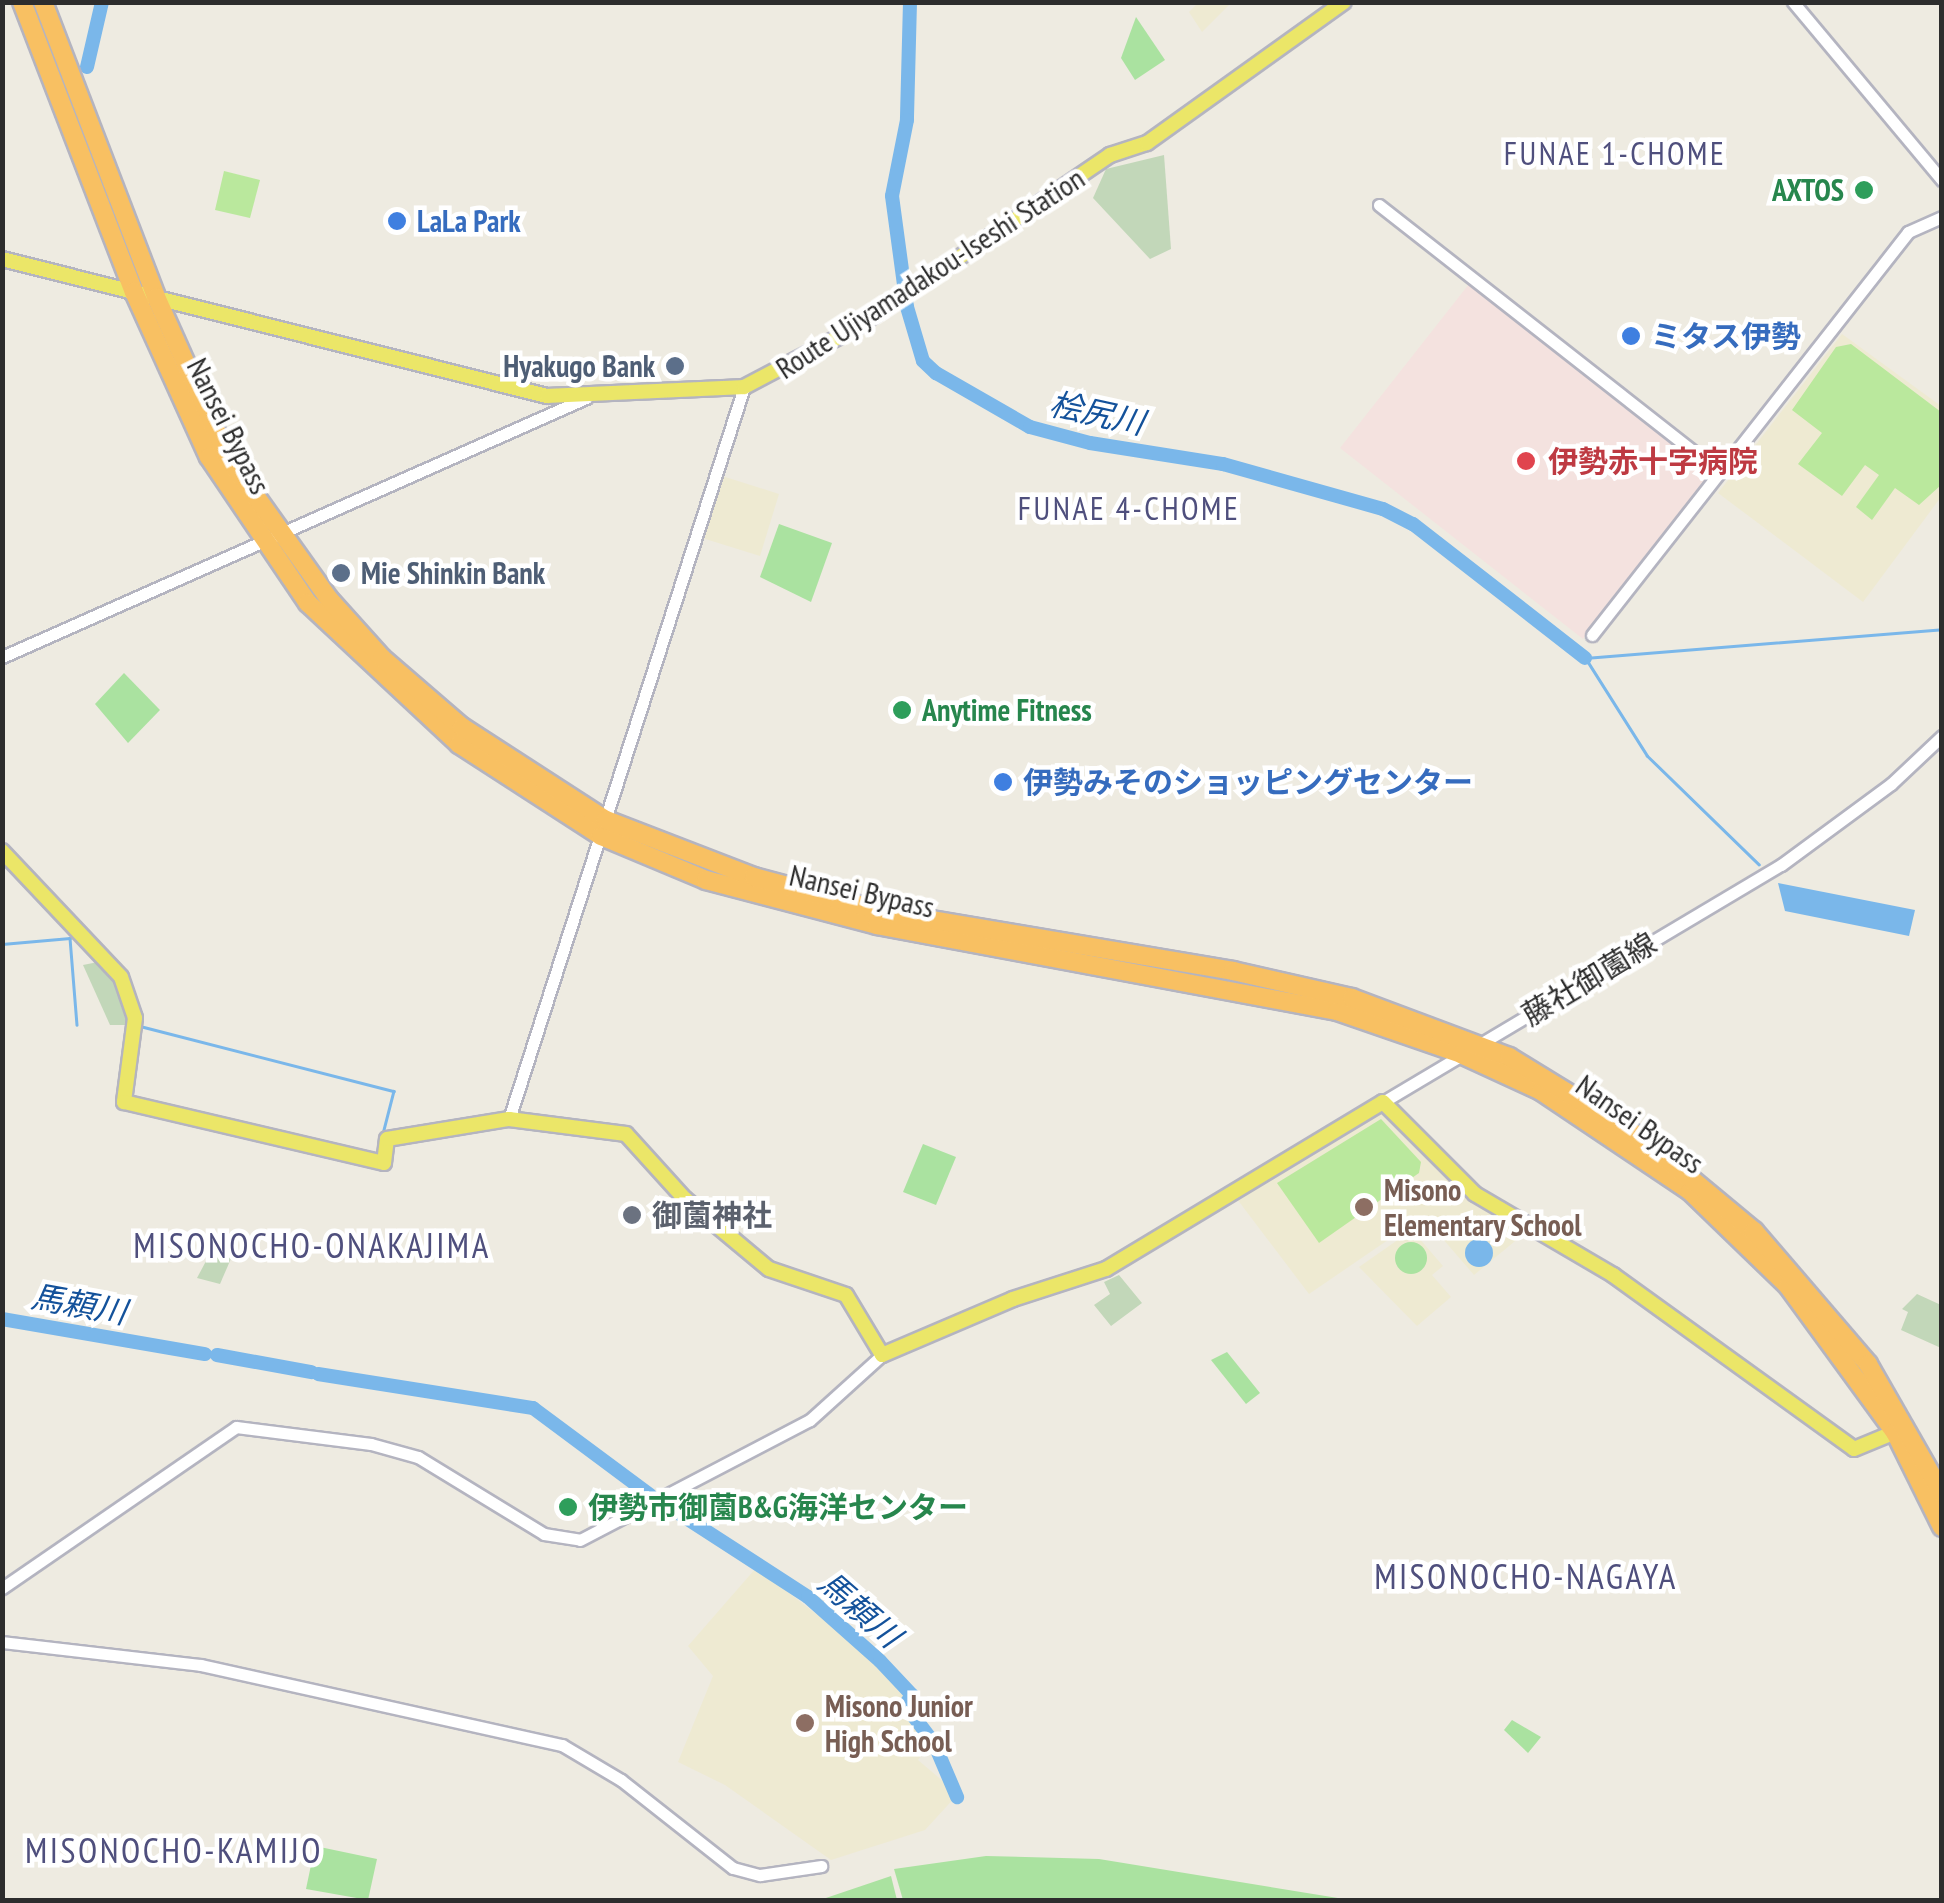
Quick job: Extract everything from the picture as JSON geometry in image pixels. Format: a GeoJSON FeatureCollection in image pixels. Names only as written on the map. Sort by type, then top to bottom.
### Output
{"type":"FeatureCollection","features":[{"type":"Feature","properties":{"kind":"highway","name":"Nansei Bypass"},"geometry":{"type":"LineString","coordinates":[[22,2],[134,292],[208,456],[270,539],[410,682],[495,752],[604,828],[706,880],[782,902],[1322,1008],[1455,1058],[1577,1112],[1717,1214],[1788,1286],[1896,1432],[1942,1528]]}},
{"type":"Feature","properties":{"kind":"highway","name":"Nansei Bypass"},"geometry":{"type":"LineString","coordinates":[[43,2],[156,297],[227,456],[270,539]]}},
{"type":"Feature","properties":{"kind":"highway","name":"Nansei Bypass"},"geometry":{"type":"LineString","coordinates":[[604,828],[700,860],[878,910],[1233,970],[1352,998],[1479,1044],[1596,1107],[1700,1180],[1754,1231],[1868,1364],[1941,1490]]}},
{"type":"Feature","properties":{"kind":"main road","name":"Route Ujiyamadakou-Iseshi Station"},"geometry":{"type":"LineString","coordinates":[[2,260],[527,391],[586,398],[744,387],[798,362],[1110,156],[1161,134],[1344,2]]}},
{"type":"Feature","properties":{"kind":"main road"},"geometry":{"type":"LineString","coordinates":[[2,851],[121,977],[135,1018],[124,1102],[384,1163],[387,1139],[509,1119],[633,1137],[652,1168],[758,1261],[846,1295],[882,1355],[1013,1299],[1106,1270],[1383,1102],[1475,1194],[1614,1275],[1854,1449],[1896,1432]]}},
{"type":"Feature","properties":{"kind":"street"},"geometry":{"type":"LineString","coordinates":[[1794,2],[1942,180]]}},
{"type":"Feature","properties":{"kind":"street"},"geometry":{"type":"LineString","coordinates":[[1379,204],[1720,472]]}},
{"type":"Feature","properties":{"kind":"street"},"geometry":{"type":"LineString","coordinates":[[1592,635],[1908,232],[1942,217]]}},
{"type":"Feature","properties":{"kind":"street"},"geometry":{"type":"LineString","coordinates":[[509,1119],[744,387]]}},
{"type":"Feature","properties":{"kind":"street"},"geometry":{"type":"LineString","coordinates":[[2,657],[586,398]]}},
{"type":"Feature","properties":{"kind":"street","name":"藤社御薗線"},"geometry":{"type":"LineString","coordinates":[[1383,1102],[1728,896],[1848,818],[1942,736]]}},
{"type":"Feature","properties":{"kind":"street"},"geometry":{"type":"LineString","coordinates":[[2,1588],[236,1427],[371,1444],[418,1458],[544,1534],[580,1540],[810,1420],[882,1355]]}},
{"type":"Feature","properties":{"kind":"street"},"geometry":{"type":"LineString","coordinates":[[2,1642],[201,1666],[562,1745],[621,1780],[733,1868],[760,1875],[821,1866]]}},
{"type":"Feature","properties":{"kind":"shaded area"},"geometry":{"type":"Polygon","coordinates":[[[1199,2],[1231,3],[1202,32],[1189,12],[1199,2]]]}},
{"type":"Feature","properties":{"kind":"shaded area","name":"伊勢赤十字病院"},"geometry":{"type":"Polygon","coordinates":[[[1469,284],[1711,474],[1583,639],[1340,448],[1469,284]]]}},
{"type":"Feature","properties":{"kind":"shaded area"},"geometry":{"type":"Polygon","coordinates":[[[1842,334],[1941,406],[1941,497],[1863,602],[1718,493],[1842,334]]]}},
{"type":"Feature","properties":{"kind":"shaded area"},"geometry":{"type":"Polygon","coordinates":[[[719,475],[779,494],[760,556],[699,537],[719,475]]]}},
{"type":"Feature","properties":{"kind":"shaded area","name":"Misono Elementary School"},"geometry":{"type":"Polygon","coordinates":[[[1383,1111],[1520,1237],[1474,1275],[1423,1216],[1309,1294],[1237,1199],[1383,1111]]]}},
{"type":"Feature","properties":{"kind":"shaded area"},"geometry":{"type":"Polygon","coordinates":[[[1412,1230],[1443,1266],[1432,1275],[1451,1297],[1417,1326],[1359,1267],[1412,1230]]]}},
{"type":"Feature","properties":{"kind":"shaded area","name":"Misono Junior High School"},"geometry":{"type":"Polygon","coordinates":[[[756,1568],[884,1666],[909,1697],[901,1705],[932,1742],[918,1760],[958,1794],[925,1830],[831,1860],[725,1785],[678,1762],[713,1676],[688,1646],[756,1568]]]}},
{"type":"Feature","properties":{"kind":"green space"},"geometry":{"type":"Polygon","coordinates":[[[1136,17],[1165,60],[1135,80],[1121,58],[1136,17]]]}},
{"type":"Feature","properties":{"kind":"green space"},"geometry":{"type":"Polygon","coordinates":[[[1164,155],[1171,249],[1150,259],[1093,198],[1106,169],[1164,155]]]}},
{"type":"Feature","properties":{"kind":"green space"},"geometry":{"type":"Polygon","coordinates":[[[224,171],[260,180],[250,218],[215,210],[224,171]]]}},
{"type":"Feature","properties":{"kind":"green space"},"geometry":{"type":"Polygon","coordinates":[[[1851,344],[1941,412],[1941,485],[1919,505],[1895,488],[1872,520],[1856,507],[1879,475],[1865,465],[1842,496],[1798,464],[1822,433],[1792,410],[1836,347],[1851,344]]]}},
{"type":"Feature","properties":{"kind":"green space"},"geometry":{"type":"Polygon","coordinates":[[[779,524],[832,543],[811,602],[760,577],[779,524]]]}},
{"type":"Feature","properties":{"kind":"green space"},"geometry":{"type":"Polygon","coordinates":[[[124,673],[160,710],[128,743],[95,704],[124,673]]]}},
{"type":"Feature","properties":{"kind":"green space"},"geometry":{"type":"Polygon","coordinates":[[[103,961],[121,988],[128,1025],[110,1025],[83,965],[103,961]]]}},
{"type":"Feature","properties":{"kind":"green space"},"geometry":{"type":"Polygon","coordinates":[[[1381,1119],[1421,1162],[1419,1173],[1319,1243],[1277,1183],[1381,1119]]]}},
{"type":"Feature","properties":{"kind":"green space"},"geometry":{"type":"Polygon","coordinates":[[[923,1144],[956,1157],[936,1205],[903,1192],[923,1144]]]}},
{"type":"Feature","properties":{"kind":"green space"},"geometry":{"type":"Polygon","coordinates":[[[222,1231],[234,1235],[236,1247],[220,1284],[197,1278],[222,1231]]]}},
{"type":"Feature","properties":{"kind":"green space"},"geometry":{"type":"Polygon","coordinates":[[[1411,1242],[1423,1246],[1427,1258],[1423,1270],[1411,1274],[1399,1270],[1395,1258],[1399,1246],[1411,1242]]]}},
{"type":"Feature","properties":{"kind":"green space"},"geometry":{"type":"Polygon","coordinates":[[[1119,1275],[1142,1303],[1111,1326],[1094,1305],[1110,1294],[1104,1282],[1119,1275]]]}},
{"type":"Feature","properties":{"kind":"green space"},"geometry":{"type":"Polygon","coordinates":[[[1917,1294],[1941,1305],[1941,1348],[1901,1330],[1908,1312],[1902,1309],[1917,1294]]]}},
{"type":"Feature","properties":{"kind":"green space"},"geometry":{"type":"Polygon","coordinates":[[[1227,1352],[1260,1393],[1246,1404],[1211,1360],[1227,1352]]]}},
{"type":"Feature","properties":{"kind":"green space"},"geometry":{"type":"Polygon","coordinates":[[[1512,1720],[1541,1737],[1528,1753],[1504,1730],[1512,1720]]]}},
{"type":"Feature","properties":{"kind":"green space"},"geometry":{"type":"Polygon","coordinates":[[[315,1846],[377,1859],[368,1900],[306,1889],[315,1846]]]}},
{"type":"Feature","properties":{"kind":"green space"},"geometry":{"type":"Polygon","coordinates":[[[986,1856],[1099,1859],[1350,1900],[903,1900],[894,1869],[986,1856]]]}},
{"type":"Feature","properties":{"kind":"green space"},"geometry":{"type":"Polygon","coordinates":[[[891,1876],[897,1900],[820,1900],[891,1876]]]}},
{"type":"Feature","properties":{"kind":"water"},"geometry":{"type":"Polygon","coordinates":[[[1778,883],[1915,910],[1909,936],[1785,911],[1778,883]]]}},
{"type":"Feature","properties":{"kind":"water"},"geometry":{"type":"Polygon","coordinates":[[[1479,1239],[1489,1243],[1493,1253],[1489,1263],[1479,1267],[1469,1263],[1465,1253],[1469,1243],[1479,1239]]]}},
{"type":"Feature","properties":{"kind":"waterway"},"geometry":{"type":"LineString","coordinates":[[87,67],[102,2]]}},
{"type":"Feature","properties":{"kind":"waterway","name":"桧尻川"},"geometry":{"type":"LineString","coordinates":[[910,2],[907,120],[892,196],[907,307],[923,361],[936,373],[1030,427],[1090,443],[1223,464],[1383,509],[1413,524],[1585,658]]}},
{"type":"Feature","properties":{"kind":"waterway"},"geometry":{"type":"LineString","coordinates":[[1759,865],[1647,756],[1585,658],[1942,629]]}},
{"type":"Feature","properties":{"kind":"waterway"},"geometry":{"type":"LineString","coordinates":[[2,944],[70,938],[77,1025]]}},
{"type":"Feature","properties":{"kind":"waterway"},"geometry":{"type":"LineString","coordinates":[[140,1026],[394,1091],[384,1130]]}},
{"type":"Feature","properties":{"kind":"waterway","name":"馬頼川"},"geometry":{"type":"LineString","coordinates":[[2,1319],[205,1354]]}},
{"type":"Feature","properties":{"kind":"waterway","name":"馬頼川"},"geometry":{"type":"LineString","coordinates":[[217,1355],[311,1372]]}},
{"type":"Feature","properties":{"kind":"waterway","name":"馬頼川"},"geometry":{"type":"LineString","coordinates":[[318,1374],[533,1408],[650,1495]]}},
{"type":"Feature","properties":{"kind":"waterway","name":"馬頼川"},"geometry":{"type":"LineString","coordinates":[[666,1505],[808,1597],[880,1661],[912,1695],[905,1705],[934,1743],[957,1797]]}},
{"type":"Feature","properties":{"kind":"place","name":"AXTOS"},"geometry":{"type":"Point","coordinates":[1864,190]}},
{"type":"Feature","properties":{"kind":"place","name":"LaLa Park"},"geometry":{"type":"Point","coordinates":[397,221]}},
{"type":"Feature","properties":{"kind":"place","name":"ミタス伊勢"},"geometry":{"type":"Point","coordinates":[1631,336]}},
{"type":"Feature","properties":{"kind":"place","name":"Hyakugo Bank"},"geometry":{"type":"Point","coordinates":[675,366]}},
{"type":"Feature","properties":{"kind":"place","name":"伊勢赤十字病院"},"geometry":{"type":"Point","coordinates":[1526,461]}},
{"type":"Feature","properties":{"kind":"place","name":"Mie Shinkin Bank"},"geometry":{"type":"Point","coordinates":[341,573]}},
{"type":"Feature","properties":{"kind":"place","name":"Anytime Fitness"},"geometry":{"type":"Point","coordinates":[902,710]}},
{"type":"Feature","properties":{"kind":"place","name":"伊勢みそのショッピングセンター"},"geometry":{"type":"Point","coordinates":[1003,782]}},
{"type":"Feature","properties":{"kind":"place","name":"Misono Elementary School"},"geometry":{"type":"Point","coordinates":[1364,1207]}},
{"type":"Feature","properties":{"kind":"place","name":"御薗神社"},"geometry":{"type":"Point","coordinates":[632,1215]}},
{"type":"Feature","properties":{"kind":"place","name":"伊勢市御薗B&G海洋センター"},"geometry":{"type":"Point","coordinates":[568,1507]}},
{"type":"Feature","properties":{"kind":"place","name":"Misono Junior High School"},"geometry":{"type":"Point","coordinates":[805,1723]}},
{"type":"Feature","properties":{"kind":"district","name":"FUNAE 1-CHOME"},"geometry":{"type":"Point","coordinates":[1615,153]}},
{"type":"Feature","properties":{"kind":"district","name":"FUNAE 4-CHOME"},"geometry":{"type":"Point","coordinates":[1129,508]}},
{"type":"Feature","properties":{"kind":"district","name":"MISONOCHO-ONAKAJIMA"},"geometry":{"type":"Point","coordinates":[312,1245]}},
{"type":"Feature","properties":{"kind":"district","name":"MISONOCHO-NAGAYA"},"geometry":{"type":"Point","coordinates":[1526,1576]}},
{"type":"Feature","properties":{"kind":"district","name":"MISONOCHO-KAMIJO"},"geometry":{"type":"Point","coordinates":[174,1850]}}]}
